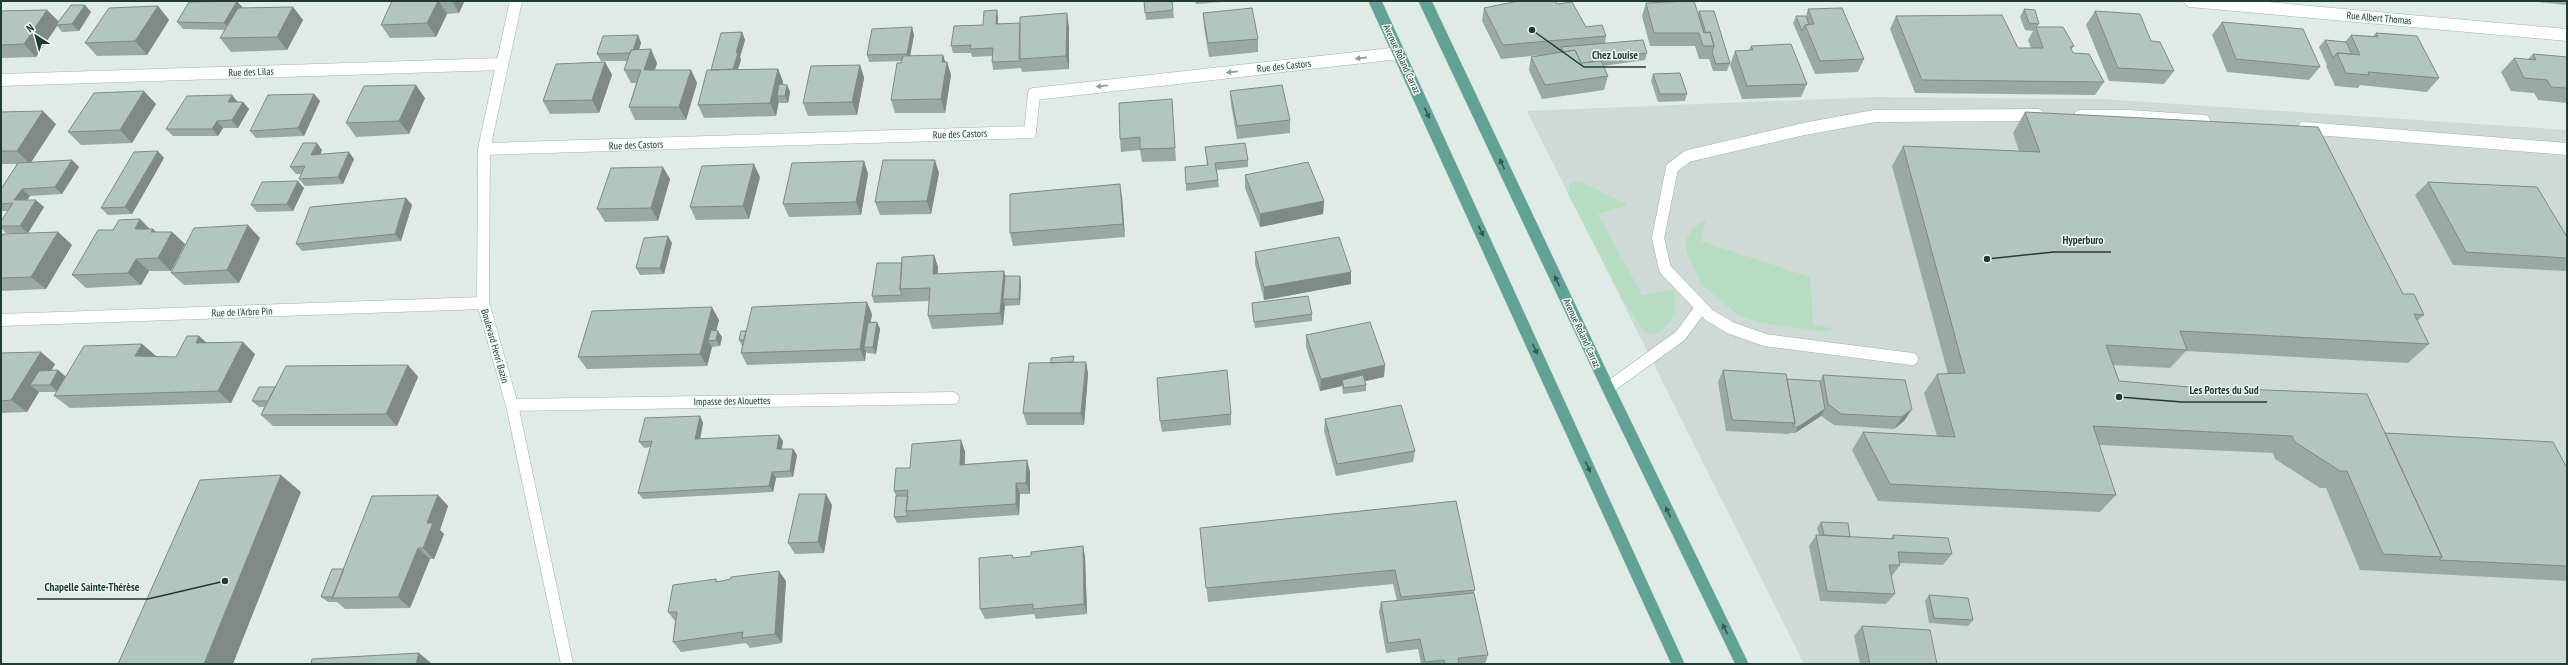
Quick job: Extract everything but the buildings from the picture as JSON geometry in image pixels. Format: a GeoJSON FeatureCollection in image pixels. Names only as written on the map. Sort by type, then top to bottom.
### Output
{"type":"FeatureCollection","features":[{"type":"Feature","properties":{"kind":"main road","name":"Avenue Roland Carraz"},"geometry":{"type":"LineString","coordinates":[[1375,1],[1678,664]]}},
{"type":"Feature","properties":{"kind":"main road","name":"Avenue Roland Carraz"},"geometry":{"type":"LineString","coordinates":[[1425,1],[1608,388],[1742,664]]}},
{"type":"Feature","properties":{"kind":"street","name":"Boulevard Henri Bazin"},"geometry":{"type":"LineString","coordinates":[[516,1],[501,64],[484,149],[483,303],[512,405],[567,664]]}},
{"type":"Feature","properties":{"kind":"street","name":"Rue Albert Thomas"},"geometry":{"type":"LineString","coordinates":[[2190,1],[2567,35]]}},
{"type":"Feature","properties":{"kind":"street","name":"Rue des Castors"},"geometry":{"type":"LineString","coordinates":[[484,149],[1030,132],[1034,94],[1400,54]]}},
{"type":"Feature","properties":{"kind":"street","name":"Rue des Lilas"},"geometry":{"type":"LineString","coordinates":[[1,80],[501,64]]}},
{"type":"Feature","properties":{"kind":"street"},"geometry":{"type":"LineString","coordinates":[[1912,358],[1765,340],[1731,328],[1701,308],[1664,269],[1658,238],[1672,168],[1688,156],[1876,116],[2052,115]]}},
{"type":"Feature","properties":{"kind":"street"},"geometry":{"type":"LineString","coordinates":[[2068,116],[2129,116],[2214,122]]}},
{"type":"Feature","properties":{"kind":"street"},"geometry":{"type":"LineString","coordinates":[[2292,128],[2567,149]]}},
{"type":"Feature","properties":{"kind":"street","name":"Rue de l'Arbre Pin"},"geometry":{"type":"LineString","coordinates":[[1,320],[483,303]]}},
{"type":"Feature","properties":{"kind":"street"},"geometry":{"type":"LineString","coordinates":[[1608,388],[1680,336],[1701,308]]}},
{"type":"Feature","properties":{"kind":"street","name":"Impasse des Alouettes"},"geometry":{"type":"LineString","coordinates":[[512,405],[953,398]]}},
{"type":"Feature","properties":{"kind":"shaded area"},"geometry":{"type":"Polygon","coordinates":[[[1875,97],[2101,99],[2567,130],[2567,664],[1804,664],[1527,111],[1875,97]]]}},
{"type":"Feature","properties":{"kind":"green space"},"geometry":{"type":"Polygon","coordinates":[[[1580,181],[1626,204],[1626,206],[1598,214],[1642,295],[1672,290],[1676,304],[1673,316],[1665,327],[1653,335],[1644,331],[1625,303],[1568,194],[1570,184],[1580,181]]]}},
{"type":"Feature","properties":{"kind":"green space"},"geometry":{"type":"Polygon","coordinates":[[[1706,219],[1701,241],[1810,277],[1813,324],[1834,329],[1826,332],[1761,323],[1738,315],[1701,284],[1686,251],[1687,238],[1693,228],[1706,219]]]}},
{"type":"Feature","properties":{"kind":"place","name":"Chez Louise"},"geometry":{"type":"Point","coordinates":[1532,30]}},
{"type":"Feature","properties":{"kind":"place","name":"Hyperburo"},"geometry":{"type":"Point","coordinates":[1987,259]}},
{"type":"Feature","properties":{"kind":"place","name":"Les Portes du Sud"},"geometry":{"type":"Point","coordinates":[2119,397]}},
{"type":"Feature","properties":{"kind":"place","name":"Chapelle Sainte-Thérèse"},"geometry":{"type":"Point","coordinates":[225,581]}}]}
